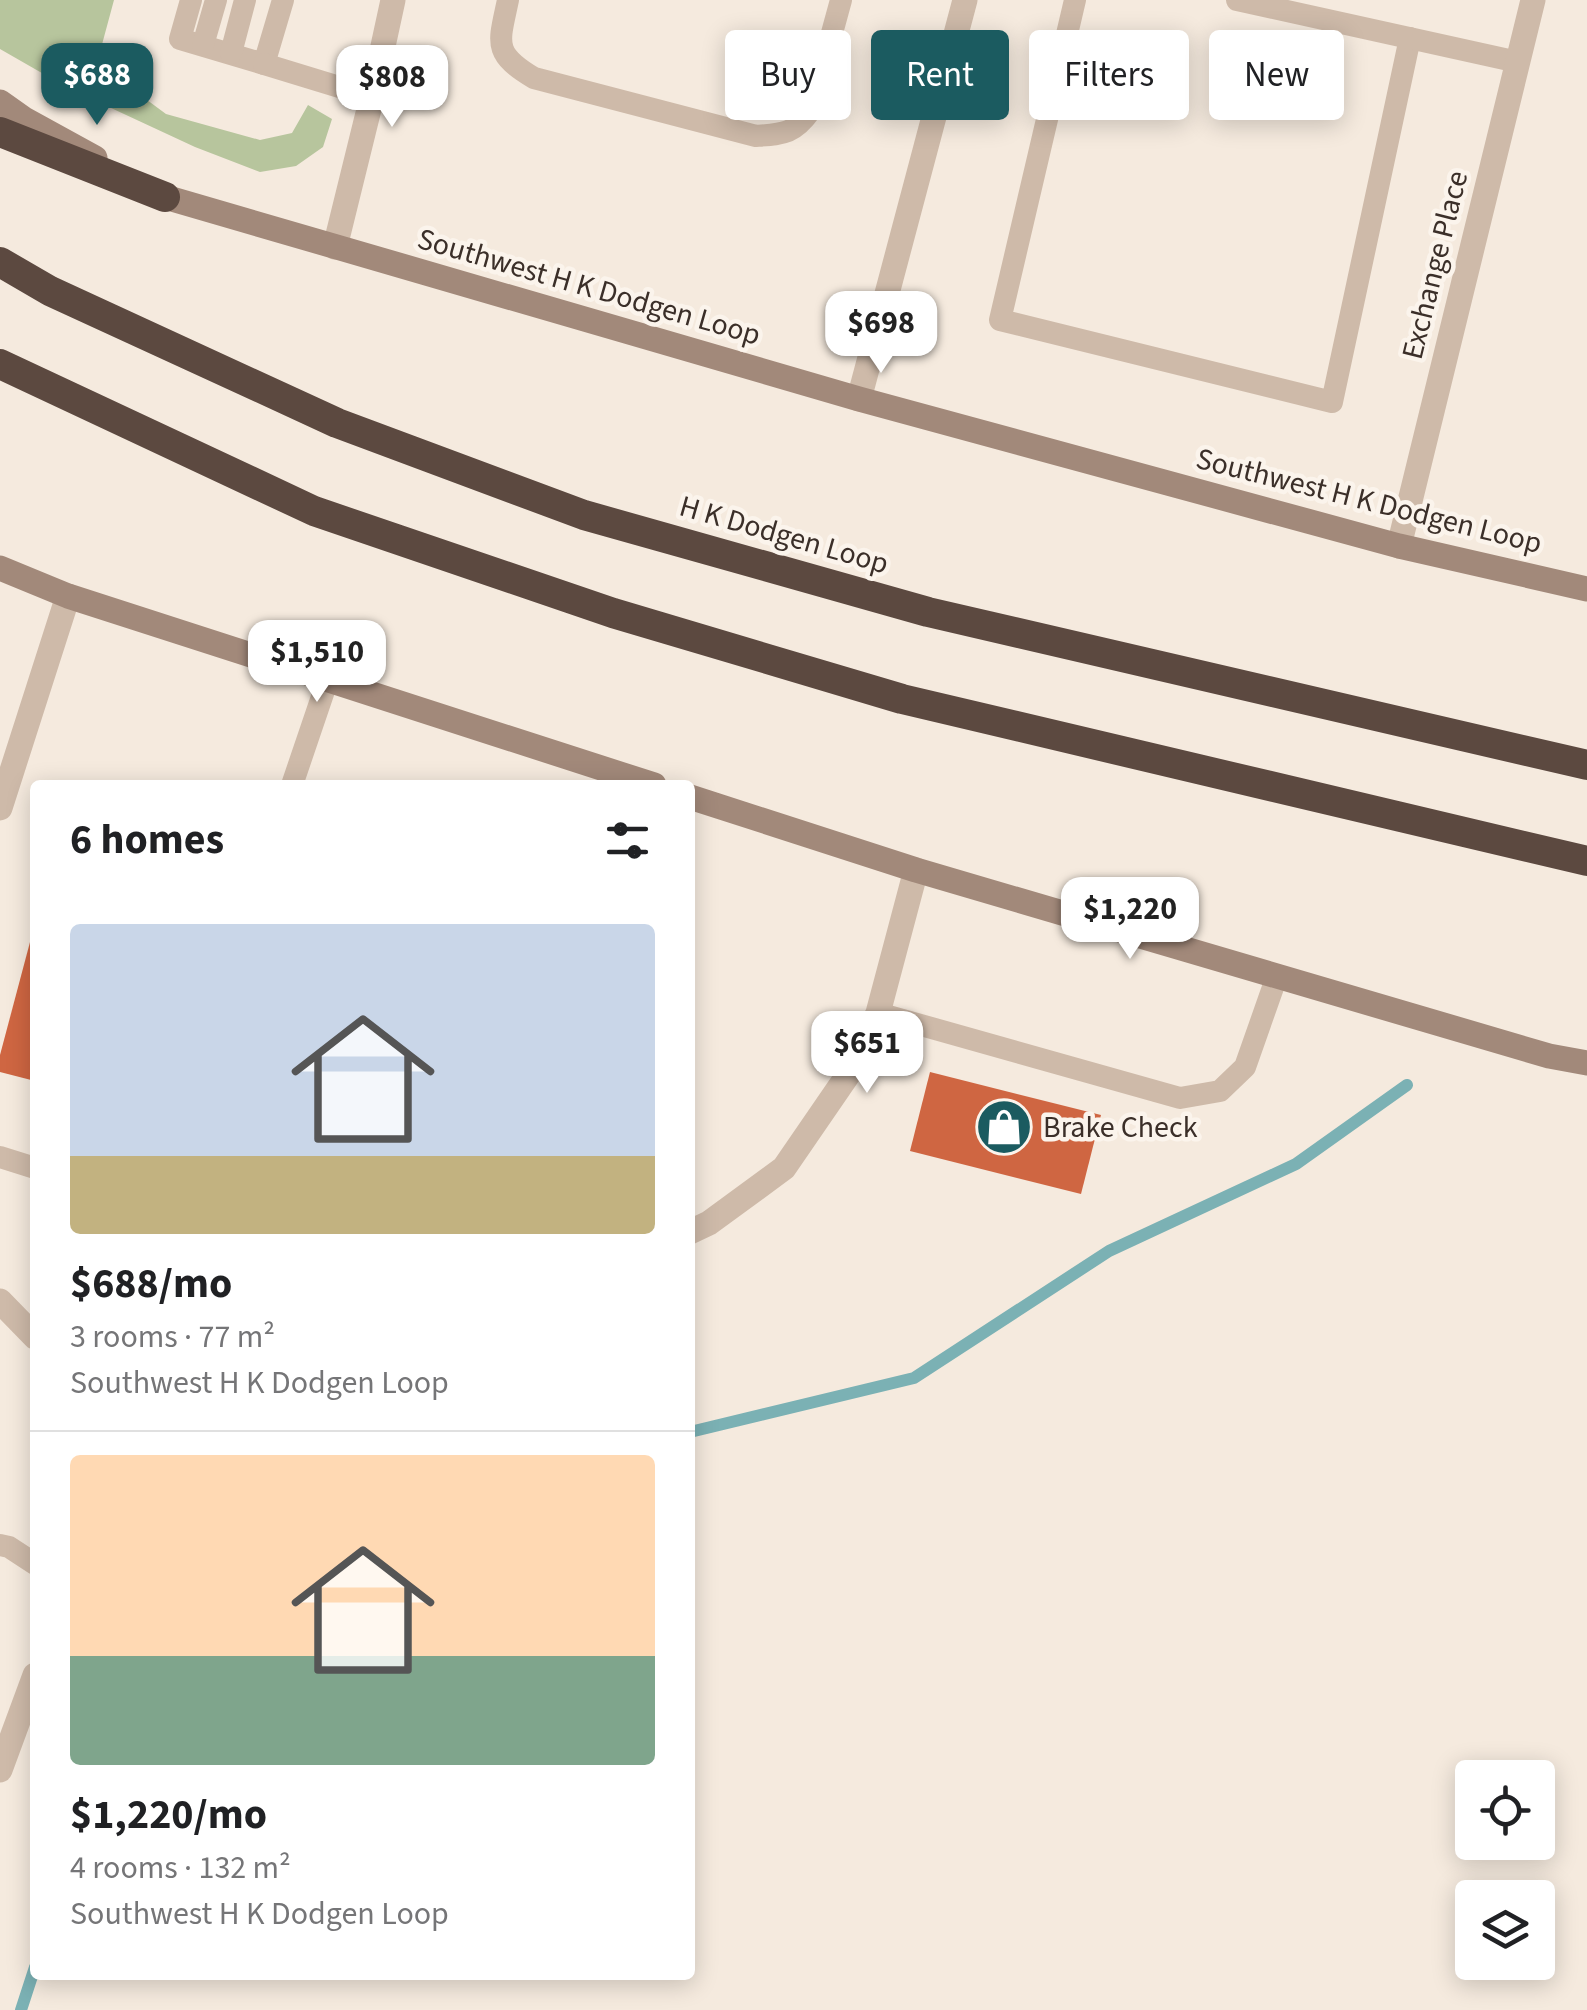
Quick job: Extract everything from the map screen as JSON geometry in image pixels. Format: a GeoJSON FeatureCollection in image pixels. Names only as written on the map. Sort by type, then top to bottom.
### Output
{"type":"FeatureCollection","features":[{"type":"Feature","properties":{"kind":"highway"},"geometry":{"type":"LineString","coordinates":[[0,132],[166,197]]}},
{"type":"Feature","properties":{"kind":"highway","name":"H K Dodgen Loop"},"geometry":{"type":"LineString","coordinates":[[0,262],[50,291],[337,423],[584,515],[928,612],[1587,765]]}},
{"type":"Feature","properties":{"kind":"highway"},"geometry":{"type":"LineString","coordinates":[[0,364],[314,511],[614,613],[902,699],[1587,861]]}},
{"type":"Feature","properties":{"kind":"main road","name":"Southwest H K Dodgen Loop"},"geometry":{"type":"LineString","coordinates":[[0,102],[166,197],[859,399],[1399,546],[1587,590]]}},
{"type":"Feature","properties":{"kind":"main road"},"geometry":{"type":"LineString","coordinates":[[0,568],[68,596],[638,780]]}},
{"type":"Feature","properties":{"kind":"main road"},"geometry":{"type":"LineString","coordinates":[[695,799],[916,870],[1548,1056],[1587,1063]]}},
{"type":"Feature","properties":{"kind":"street"},"geometry":{"type":"LineString","coordinates":[[335,247],[392,0]]}},
{"type":"Feature","properties":{"kind":"street"},"geometry":{"type":"LineString","coordinates":[[859,399],[966,0]]}},
{"type":"Feature","properties":{"kind":"street","name":"Exchange Place"},"geometry":{"type":"LineString","coordinates":[[1399,546],[1533,0]]}},
{"type":"Feature","properties":{"kind":"street"},"geometry":{"type":"LineString","coordinates":[[0,808],[68,596]]}},
{"type":"Feature","properties":{"kind":"street"},"geometry":{"type":"LineString","coordinates":[[695,1230],[784,1168],[852,1069],[878,1013],[916,870]]}},
{"type":"Feature","properties":{"kind":"street"},"geometry":{"type":"LineString","coordinates":[[0,1301],[30,1333]]}},
{"type":"Feature","properties":{"kind":"street"},"geometry":{"type":"LineString","coordinates":[[0,1770],[30,1689]]}},
{"type":"Feature","properties":{"kind":"lane"},"geometry":{"type":"LineString","coordinates":[[191,0],[180,39],[372,97]]}},
{"type":"Feature","properties":{"kind":"lane"},"geometry":{"type":"LineString","coordinates":[[202,46],[216,0]]}},
{"type":"Feature","properties":{"kind":"lane"},"geometry":{"type":"LineString","coordinates":[[232,54],[245,0]]}},
{"type":"Feature","properties":{"kind":"lane"},"geometry":{"type":"LineString","coordinates":[[264,64],[283,0]]}},
{"type":"Feature","properties":{"kind":"lane"},"geometry":{"type":"LineString","coordinates":[[508,0],[501,33],[502,51],[512,66],[534,78],[756,136],[781,134],[800,125],[811,110],[841,0]]}},
{"type":"Feature","properties":{"kind":"lane"},"geometry":{"type":"LineString","coordinates":[[1075,0],[1000,320],[1332,402],[1410,38]]}},
{"type":"Feature","properties":{"kind":"lane"},"geometry":{"type":"LineString","coordinates":[[1238,0],[1518,62]]}},
{"type":"Feature","properties":{"kind":"lane"},"geometry":{"type":"LineString","coordinates":[[294,780],[328,680]]}},
{"type":"Feature","properties":{"kind":"lane"},"geometry":{"type":"LineString","coordinates":[[878,1013],[1180,1098],[1220,1091],[1245,1067],[1276,976]]}},
{"type":"Feature","properties":{"kind":"lane"},"geometry":{"type":"LineString","coordinates":[[0,1157],[30,1166]]}},
{"type":"Feature","properties":{"kind":"lane"},"geometry":{"type":"LineString","coordinates":[[0,1545],[30,1561]]}},
{"type":"Feature","properties":{"kind":"green space"},"geometry":{"type":"Polygon","coordinates":[[[0,0],[114,0],[97,63],[166,114],[260,140],[292,133],[308,105],[332,119],[323,147],[296,166],[260,172],[195,147],[68,88],[0,49],[0,0]]]}},
{"type":"Feature","properties":{"kind":"building"},"geometry":{"type":"Polygon","coordinates":[[[30,942],[30,1080],[0,1072],[0,1055],[30,942]]]}},
{"type":"Feature","properties":{"kind":"building"},"geometry":{"type":"Polygon","coordinates":[[[930,1072],[1101,1115],[1081,1194],[910,1151],[930,1072]]]}},
{"type":"Feature","properties":{"kind":"waterway"},"geometry":{"type":"LineString","coordinates":[[695,1431],[914,1378],[1109,1251],[1296,1164],[1407,1085]]}},
{"type":"Feature","properties":{"kind":"waterway"},"geometry":{"type":"LineString","coordinates":[[21,2010],[31,1980]]}},
{"type":"Feature","properties":{"kind":"place","name":"Brake Check"},"geometry":{"type":"Point","coordinates":[1004,1127]}}]}
